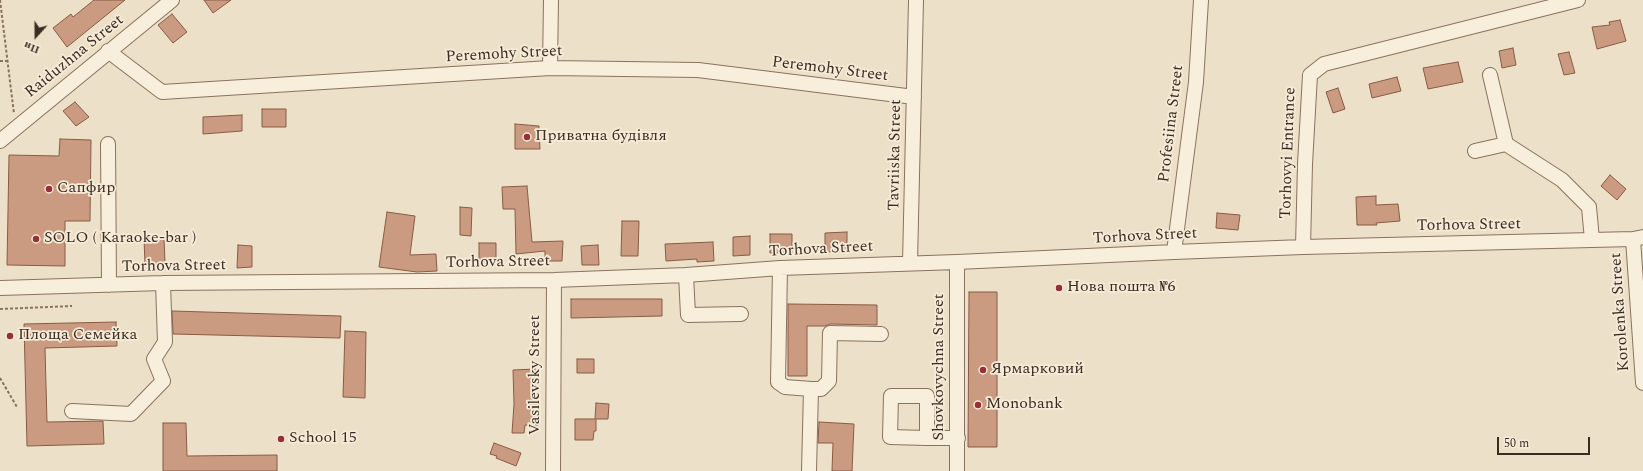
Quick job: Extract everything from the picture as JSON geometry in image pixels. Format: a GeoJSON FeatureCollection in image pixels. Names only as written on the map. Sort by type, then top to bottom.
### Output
{"type":"FeatureCollection","features":[{"type":"Feature","properties":{"kind":"street","name":"Raiduzhna Street"},"geometry":{"type":"LineString","coordinates":[[0,141],[172,0]]}},
{"type":"Feature","properties":{"kind":"street"},"geometry":{"type":"LineString","coordinates":[[550,68],[551,0]]}},
{"type":"Feature","properties":{"kind":"street","name":"Tavriiska Street"},"geometry":{"type":"LineString","coordinates":[[910,263],[916,0]]}},
{"type":"Feature","properties":{"kind":"street","name":"Profesiina Street"},"geometry":{"type":"LineString","coordinates":[[1174,252],[1196,82],[1201,0]]}},
{"type":"Feature","properties":{"kind":"street","name":"Torhovyi Entrance"},"geometry":{"type":"LineString","coordinates":[[1303,247],[1305,164],[1310,76],[1324,64],[1578,0]]}},
{"type":"Feature","properties":{"kind":"street","name":"Peremohy Street"},"geometry":{"type":"LineString","coordinates":[[108,51],[162,92],[550,68],[698,70],[914,97]]}},
{"type":"Feature","properties":{"kind":"street"},"geometry":{"type":"LineString","coordinates":[[1490,75],[1506,144],[1562,180],[1589,207],[1592,240]]}},
{"type":"Feature","properties":{"kind":"street"},"geometry":{"type":"LineString","coordinates":[[108,144],[109,285]]}},
{"type":"Feature","properties":{"kind":"street"},"geometry":{"type":"LineString","coordinates":[[1475,151],[1506,144]]}},
{"type":"Feature","properties":{"kind":"street","name":"Torhova Street"},"geometry":{"type":"LineString","coordinates":[[0,288],[163,283],[554,280],[686,275],[780,268],[1303,247],[1638,238]]}},
{"type":"Feature","properties":{"kind":"street","name":"Korolenka Street"},"geometry":{"type":"LineString","coordinates":[[1638,238],[1643,384]]}},
{"type":"Feature","properties":{"kind":"street","name":"Shovkovychna Street"},"geometry":{"type":"LineString","coordinates":[[957,262],[957,471]]}},
{"type":"Feature","properties":{"kind":"street"},"geometry":{"type":"LineString","coordinates":[[780,268],[778,382],[785,387],[821,389],[829,381],[830,333],[881,334]]}},
{"type":"Feature","properties":{"kind":"street"},"geometry":{"type":"LineString","coordinates":[[686,275],[688,315],[741,314]]}},
{"type":"Feature","properties":{"kind":"street","name":"Vasilevsky Street"},"geometry":{"type":"LineString","coordinates":[[553,471],[554,280]]}},
{"type":"Feature","properties":{"kind":"street"},"geometry":{"type":"LineString","coordinates":[[72,411],[132,414],[163,381],[154,359],[165,342],[163,283]]}},
{"type":"Feature","properties":{"kind":"street"},"geometry":{"type":"LineString","coordinates":[[809,471],[811,389]]}},
{"type":"Feature","properties":{"kind":"street"},"geometry":{"type":"LineString","coordinates":[[927,438],[958,438]]}},
{"type":"Feature","properties":{"kind":"path"},"geometry":{"type":"LineString","coordinates":[[0,0],[14,120]]}},
{"type":"Feature","properties":{"kind":"path"},"geometry":{"type":"LineString","coordinates":[[0,61],[7,61]]}},
{"type":"Feature","properties":{"kind":"path"},"geometry":{"type":"LineString","coordinates":[[0,309],[72,306]]}},
{"type":"Feature","properties":{"kind":"path"},"geometry":{"type":"LineString","coordinates":[[0,378],[17,407]]}},
{"type":"Feature","properties":{"kind":"building"},"geometry":{"type":"Polygon","coordinates":[[[94,0],[125,0],[67,47],[53,28],[71,14],[73,17],[94,0]]]}},
{"type":"Feature","properties":{"kind":"building"},"geometry":{"type":"Polygon","coordinates":[[[204,0],[231,0],[213,13],[204,0]]]}},
{"type":"Feature","properties":{"kind":"building"},"geometry":{"type":"Polygon","coordinates":[[[172,14],[187,32],[173,43],[158,25],[172,14]]]}},
{"type":"Feature","properties":{"kind":"building"},"geometry":{"type":"Polygon","coordinates":[[[1620,20],[1626,41],[1597,49],[1592,27],[1610,25],[1609,22],[1620,20]]]}},
{"type":"Feature","properties":{"kind":"building"},"geometry":{"type":"Polygon","coordinates":[[[1513,48],[1516,65],[1502,68],[1499,51],[1513,48]]]}},
{"type":"Feature","properties":{"kind":"building"},"geometry":{"type":"Polygon","coordinates":[[[1569,52],[1575,73],[1564,75],[1558,54],[1569,52]]]}},
{"type":"Feature","properties":{"kind":"building"},"geometry":{"type":"Polygon","coordinates":[[[1458,62],[1463,82],[1428,89],[1423,68],[1458,62]]]}},
{"type":"Feature","properties":{"kind":"building"},"geometry":{"type":"Polygon","coordinates":[[[1397,77],[1401,91],[1372,98],[1369,84],[1397,77]]]}},
{"type":"Feature","properties":{"kind":"building"},"geometry":{"type":"Polygon","coordinates":[[[1338,88],[1345,109],[1333,113],[1326,92],[1338,88]]]}},
{"type":"Feature","properties":{"kind":"building"},"geometry":{"type":"Polygon","coordinates":[[[75,102],[89,117],[76,126],[63,111],[75,102]]]}},
{"type":"Feature","properties":{"kind":"building"},"geometry":{"type":"Polygon","coordinates":[[[262,109],[286,109],[286,127],[262,127],[262,109]]]}},
{"type":"Feature","properties":{"kind":"building"},"geometry":{"type":"Polygon","coordinates":[[[242,115],[242,131],[203,134],[203,117],[242,115]]]}},
{"type":"Feature","properties":{"kind":"building","name":"Приватна будівля"},"geometry":{"type":"Polygon","coordinates":[[[515,124],[539,126],[540,149],[515,149],[515,124]]]}},
{"type":"Feature","properties":{"kind":"building","name":"Сапфир"},"geometry":{"type":"Polygon","coordinates":[[[60,139],[91,140],[90,221],[65,221],[65,266],[7,265],[9,155],[59,156],[60,139]]]}},
{"type":"Feature","properties":{"kind":"building"},"geometry":{"type":"Polygon","coordinates":[[[1610,175],[1626,189],[1617,200],[1601,186],[1610,175]]]}},
{"type":"Feature","properties":{"kind":"building"},"geometry":{"type":"Polygon","coordinates":[[[527,186],[532,242],[563,241],[562,261],[545,261],[545,251],[516,254],[515,209],[503,209],[502,187],[527,186]]]}},
{"type":"Feature","properties":{"kind":"building"},"geometry":{"type":"Polygon","coordinates":[[[1376,196],[1376,205],[1398,204],[1400,221],[1376,223],[1377,225],[1357,225],[1356,197],[1376,196]]]}},
{"type":"Feature","properties":{"kind":"building"},"geometry":{"type":"Polygon","coordinates":[[[460,207],[472,208],[471,236],[460,235],[460,207]]]}},
{"type":"Feature","properties":{"kind":"building"},"geometry":{"type":"Polygon","coordinates":[[[387,212],[415,216],[410,255],[436,254],[437,271],[417,272],[379,267],[387,212]]]}},
{"type":"Feature","properties":{"kind":"building"},"geometry":{"type":"Polygon","coordinates":[[[1217,213],[1240,215],[1238,230],[1216,228],[1217,213]]]}},
{"type":"Feature","properties":{"kind":"building"},"geometry":{"type":"Polygon","coordinates":[[[622,221],[639,221],[638,256],[621,256],[622,221]]]}},
{"type":"Feature","properties":{"kind":"building"},"geometry":{"type":"Polygon","coordinates":[[[847,232],[847,251],[825,252],[825,233],[847,232]]]}},
{"type":"Feature","properties":{"kind":"building"},"geometry":{"type":"Polygon","coordinates":[[[770,234],[792,234],[792,253],[770,253],[770,234]]]}},
{"type":"Feature","properties":{"kind":"building"},"geometry":{"type":"Polygon","coordinates":[[[750,236],[750,255],[733,256],[733,237],[750,236]]]}},
{"type":"Feature","properties":{"kind":"building"},"geometry":{"type":"Polygon","coordinates":[[[164,237],[165,264],[145,265],[144,238],[164,237]]]}},
{"type":"Feature","properties":{"kind":"building"},"geometry":{"type":"Polygon","coordinates":[[[713,242],[714,261],[697,262],[697,259],[666,261],[665,244],[713,242]]]}},
{"type":"Feature","properties":{"kind":"building"},"geometry":{"type":"Polygon","coordinates":[[[479,243],[496,243],[496,262],[479,262],[479,243]]]}},
{"type":"Feature","properties":{"kind":"building"},"geometry":{"type":"Polygon","coordinates":[[[238,245],[252,246],[252,267],[237,268],[238,245]]]}},
{"type":"Feature","properties":{"kind":"building"},"geometry":{"type":"Polygon","coordinates":[[[598,245],[599,265],[582,265],[581,246],[598,245]]]}},
{"type":"Feature","properties":{"kind":"building","name":"Ярмарковий"},"geometry":{"type":"Polygon","coordinates":[[[969,292],[997,292],[997,447],[968,447],[969,292]]]}},
{"type":"Feature","properties":{"kind":"building"},"geometry":{"type":"Polygon","coordinates":[[[571,299],[662,299],[662,316],[571,318],[571,299]]]}},
{"type":"Feature","properties":{"kind":"building"},"geometry":{"type":"Polygon","coordinates":[[[788,304],[877,305],[877,325],[830,324],[825,326],[807,326],[807,376],[788,376],[788,304]]]}},
{"type":"Feature","properties":{"kind":"building"},"geometry":{"type":"Polygon","coordinates":[[[172,311],[341,316],[340,338],[173,334],[172,311]]]}},
{"type":"Feature","properties":{"kind":"building"},"geometry":{"type":"Polygon","coordinates":[[[116,322],[117,346],[45,348],[47,422],[103,421],[104,444],[27,446],[24,324],[116,322]]]}},
{"type":"Feature","properties":{"kind":"building"},"geometry":{"type":"Polygon","coordinates":[[[345,331],[366,332],[365,398],[343,397],[345,331]]]}},
{"type":"Feature","properties":{"kind":"building"},"geometry":{"type":"Polygon","coordinates":[[[577,359],[594,359],[594,373],[577,373],[577,359]]]}},
{"type":"Feature","properties":{"kind":"building"},"geometry":{"type":"Polygon","coordinates":[[[535,369],[538,425],[525,425],[524,433],[512,433],[514,404],[513,370],[535,369]]]}},
{"type":"Feature","properties":{"kind":"building"},"geometry":{"type":"Polygon","coordinates":[[[596,403],[609,404],[608,419],[596,419],[596,431],[594,431],[593,440],[575,440],[575,419],[595,419],[596,403]]]}},
{"type":"Feature","properties":{"kind":"building"},"geometry":{"type":"Polygon","coordinates":[[[819,422],[854,424],[852,471],[832,471],[833,443],[818,443],[819,422]]]}},
{"type":"Feature","properties":{"kind":"building"},"geometry":{"type":"Polygon","coordinates":[[[163,423],[186,423],[187,456],[277,455],[277,471],[163,471],[163,423]]]}},
{"type":"Feature","properties":{"kind":"building"},"geometry":{"type":"Polygon","coordinates":[[[494,443],[521,453],[516,466],[490,454],[494,443]]]}},
{"type":"Feature","properties":{"kind":"place","name":"Приватна будівля"},"geometry":{"type":"Point","coordinates":[527,137]}},
{"type":"Feature","properties":{"kind":"place","name":"Сапфир"},"geometry":{"type":"Point","coordinates":[49,189]}},
{"type":"Feature","properties":{"kind":"place","name":"SOLO ( Karaoke-bar )"},"geometry":{"type":"Point","coordinates":[36,239]}},
{"type":"Feature","properties":{"kind":"place","name":"Нова пошта №6"},"geometry":{"type":"Point","coordinates":[1059,288]}},
{"type":"Feature","properties":{"kind":"place","name":"Площа Семейка"},"geometry":{"type":"Point","coordinates":[10,336]}},
{"type":"Feature","properties":{"kind":"place","name":"Ярмарковий"},"geometry":{"type":"Point","coordinates":[983,370]}},
{"type":"Feature","properties":{"kind":"place","name":"Monobank"},"geometry":{"type":"Point","coordinates":[978,405]}},
{"type":"Feature","properties":{"kind":"place","name":"School 15"},"geometry":{"type":"Point","coordinates":[281,439]}}]}
